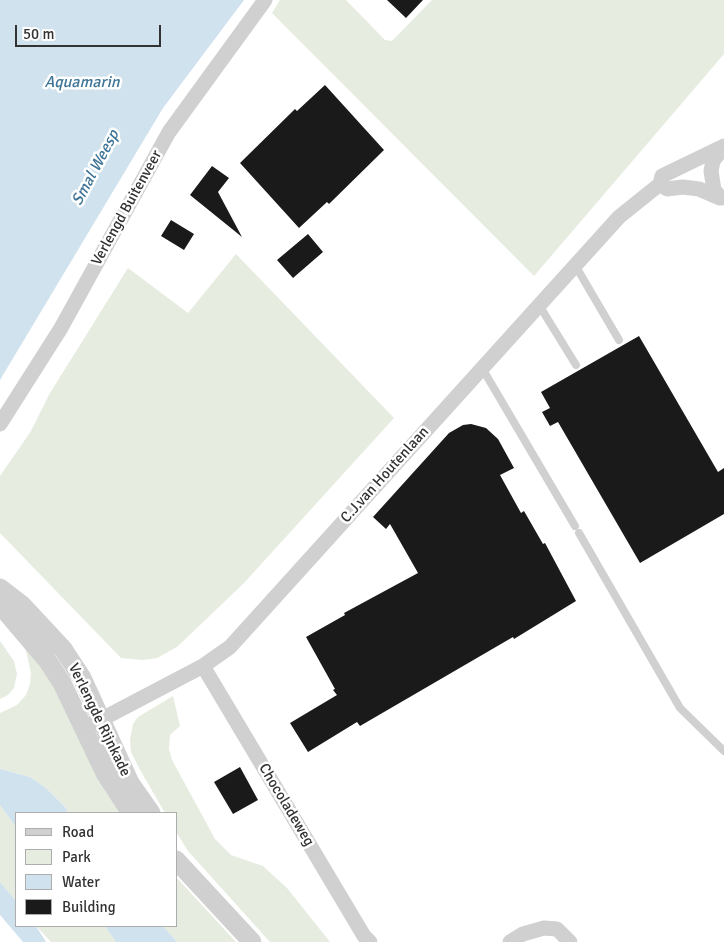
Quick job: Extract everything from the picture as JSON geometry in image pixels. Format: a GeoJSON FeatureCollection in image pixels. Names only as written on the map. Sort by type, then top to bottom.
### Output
{"type":"FeatureCollection","features":[{"type":"Feature","properties":{"kind":"street","name":"Verlengd Buitenveer"},"geometry":{"type":"LineString","coordinates":[[0,424],[61,328],[168,132],[265,0]]}},
{"type":"Feature","properties":{"kind":"street","name":"C.J.van Houtenlaan"},"geometry":{"type":"LineString","coordinates":[[84,729],[203,666],[230,646],[618,217],[660,184],[662,176],[724,146]]}},
{"type":"Feature","properties":{"kind":"street"},"geometry":{"type":"LineString","coordinates":[[722,199],[711,181],[711,171],[713,161],[724,146]]}},
{"type":"Feature","properties":{"kind":"street"},"geometry":{"type":"LineString","coordinates":[[660,184],[667,189],[683,187],[699,189],[722,199]]}},
{"type":"Feature","properties":{"kind":"street","name":"Verlengde Rijnkade"},"geometry":{"type":"LineString","coordinates":[[0,588],[22,605],[63,649],[82,678],[130,783],[150,812]]}},
{"type":"Feature","properties":{"kind":"street","name":"Verlengde Rijnkade"},"geometry":{"type":"LineString","coordinates":[[0,606],[47,660],[105,773],[130,812]]}},
{"type":"Feature","properties":{"kind":"street","name":"Chocoladeweg"},"geometry":{"type":"LineString","coordinates":[[203,666],[364,936],[370,942]]}},
{"type":"Feature","properties":{"kind":"street"},"geometry":{"type":"LineString","coordinates":[[178,862],[252,942]]}},
{"type":"Feature","properties":{"kind":"street"},"geometry":{"type":"LineString","coordinates":[[510,942],[523,934],[544,928],[557,929],[570,942]]}},
{"type":"Feature","properties":{"kind":"lane"},"geometry":{"type":"LineString","coordinates":[[575,265],[619,340]]}},
{"type":"Feature","properties":{"kind":"lane"},"geometry":{"type":"LineString","coordinates":[[539,305],[576,365]]}},
{"type":"Feature","properties":{"kind":"lane"},"geometry":{"type":"LineString","coordinates":[[482,367],[680,708],[724,751]]}},
{"type":"Feature","properties":{"kind":"green space"},"geometry":{"type":"Polygon","coordinates":[[[280,0],[346,0],[385,40],[392,41],[432,0],[724,0],[724,54],[534,276],[272,13],[280,0]]]}},
{"type":"Feature","properties":{"kind":"green space"},"geometry":{"type":"Polygon","coordinates":[[[236,254],[394,418],[244,583],[177,647],[157,658],[143,660],[121,658],[0,533],[0,476],[31,431],[50,393],[128,268],[188,313],[236,254]]]}},
{"type":"Feature","properties":{"kind":"green space"},"geometry":{"type":"Polygon","coordinates":[[[0,641],[14,661],[17,674],[14,688],[8,695],[0,699],[0,641]]]}},
{"type":"Feature","properties":{"kind":"green space"},"geometry":{"type":"Polygon","coordinates":[[[24,642],[58,694],[121,812],[68,812],[46,788],[30,777],[0,769],[0,713],[17,705],[26,695],[31,673],[24,642]]]}},
{"type":"Feature","properties":{"kind":"green space"},"geometry":{"type":"Polygon","coordinates":[[[173,696],[180,726],[170,735],[169,749],[172,760],[215,839],[231,855],[263,866],[287,888],[330,942],[270,942],[188,851],[178,835],[178,812],[164,812],[131,752],[130,740],[133,724],[138,717],[173,696]]]}},
{"type":"Feature","properties":{"kind":"green space"},"geometry":{"type":"Polygon","coordinates":[[[0,805],[15,826],[15,900],[0,882],[0,805]]]}},
{"type":"Feature","properties":{"kind":"green space"},"geometry":{"type":"Polygon","coordinates":[[[178,879],[236,942],[177,942],[164,927],[178,927],[178,879]]]}},
{"type":"Feature","properties":{"kind":"green space"},"geometry":{"type":"Polygon","coordinates":[[[37,927],[106,927],[116,942],[51,942],[37,927]]]}},
{"type":"Feature","properties":{"kind":"water","name":"Aquamarin"},"geometry":{"type":"Polygon","coordinates":[[[0,0],[244,0],[163,108],[0,380],[0,0]]]}},
{"type":"Feature","properties":{"kind":"water"},"geometry":{"type":"Polygon","coordinates":[[[0,769],[30,777],[46,788],[68,812],[15,812],[15,826],[0,805],[0,769]]]}},
{"type":"Feature","properties":{"kind":"water"},"geometry":{"type":"Polygon","coordinates":[[[0,882],[15,900],[15,927],[37,927],[46,942],[23,942],[0,915],[0,882]]]}},
{"type":"Feature","properties":{"kind":"water"},"geometry":{"type":"Polygon","coordinates":[[[106,927],[164,927],[177,942],[116,942],[106,927]]]}},
{"type":"Feature","properties":{"kind":"building"},"geometry":{"type":"Polygon","coordinates":[[[387,0],[423,0],[406,18],[387,0]]]}},
{"type":"Feature","properties":{"kind":"building"},"geometry":{"type":"Polygon","coordinates":[[[325,85],[384,150],[329,204],[327,202],[299,228],[240,163],[295,109],[297,111],[325,85]]]}},
{"type":"Feature","properties":{"kind":"building"},"geometry":{"type":"Polygon","coordinates":[[[212,166],[229,178],[218,192],[242,237],[190,195],[212,166]]]}},
{"type":"Feature","properties":{"kind":"building"},"geometry":{"type":"Polygon","coordinates":[[[171,220],[194,234],[184,250],[161,236],[171,220]]]}},
{"type":"Feature","properties":{"kind":"building"},"geometry":{"type":"Polygon","coordinates":[[[308,234],[323,252],[293,278],[277,260],[308,234]]]}},
{"type":"Feature","properties":{"kind":"building"},"geometry":{"type":"Polygon","coordinates":[[[639,336],[718,472],[724,468],[724,514],[640,563],[558,422],[550,426],[542,412],[550,408],[541,392],[639,336]]]}},
{"type":"Feature","properties":{"kind":"building"},"geometry":{"type":"Polygon","coordinates":[[[471,424],[486,428],[498,439],[514,468],[500,475],[521,513],[524,511],[543,544],[545,543],[576,601],[514,639],[513,637],[360,726],[357,722],[308,752],[290,723],[337,695],[306,637],[345,615],[344,613],[418,573],[390,524],[386,529],[373,517],[449,433],[463,425],[471,424]]]}},
{"type":"Feature","properties":{"kind":"building"},"geometry":{"type":"Polygon","coordinates":[[[240,767],[258,800],[233,814],[214,782],[240,767]]]}},
{"type":"Feature","properties":{"kind":"water label","name":"Smal Weesp"},"geometry":{"type":"Point","coordinates":[96,168]}}]}
